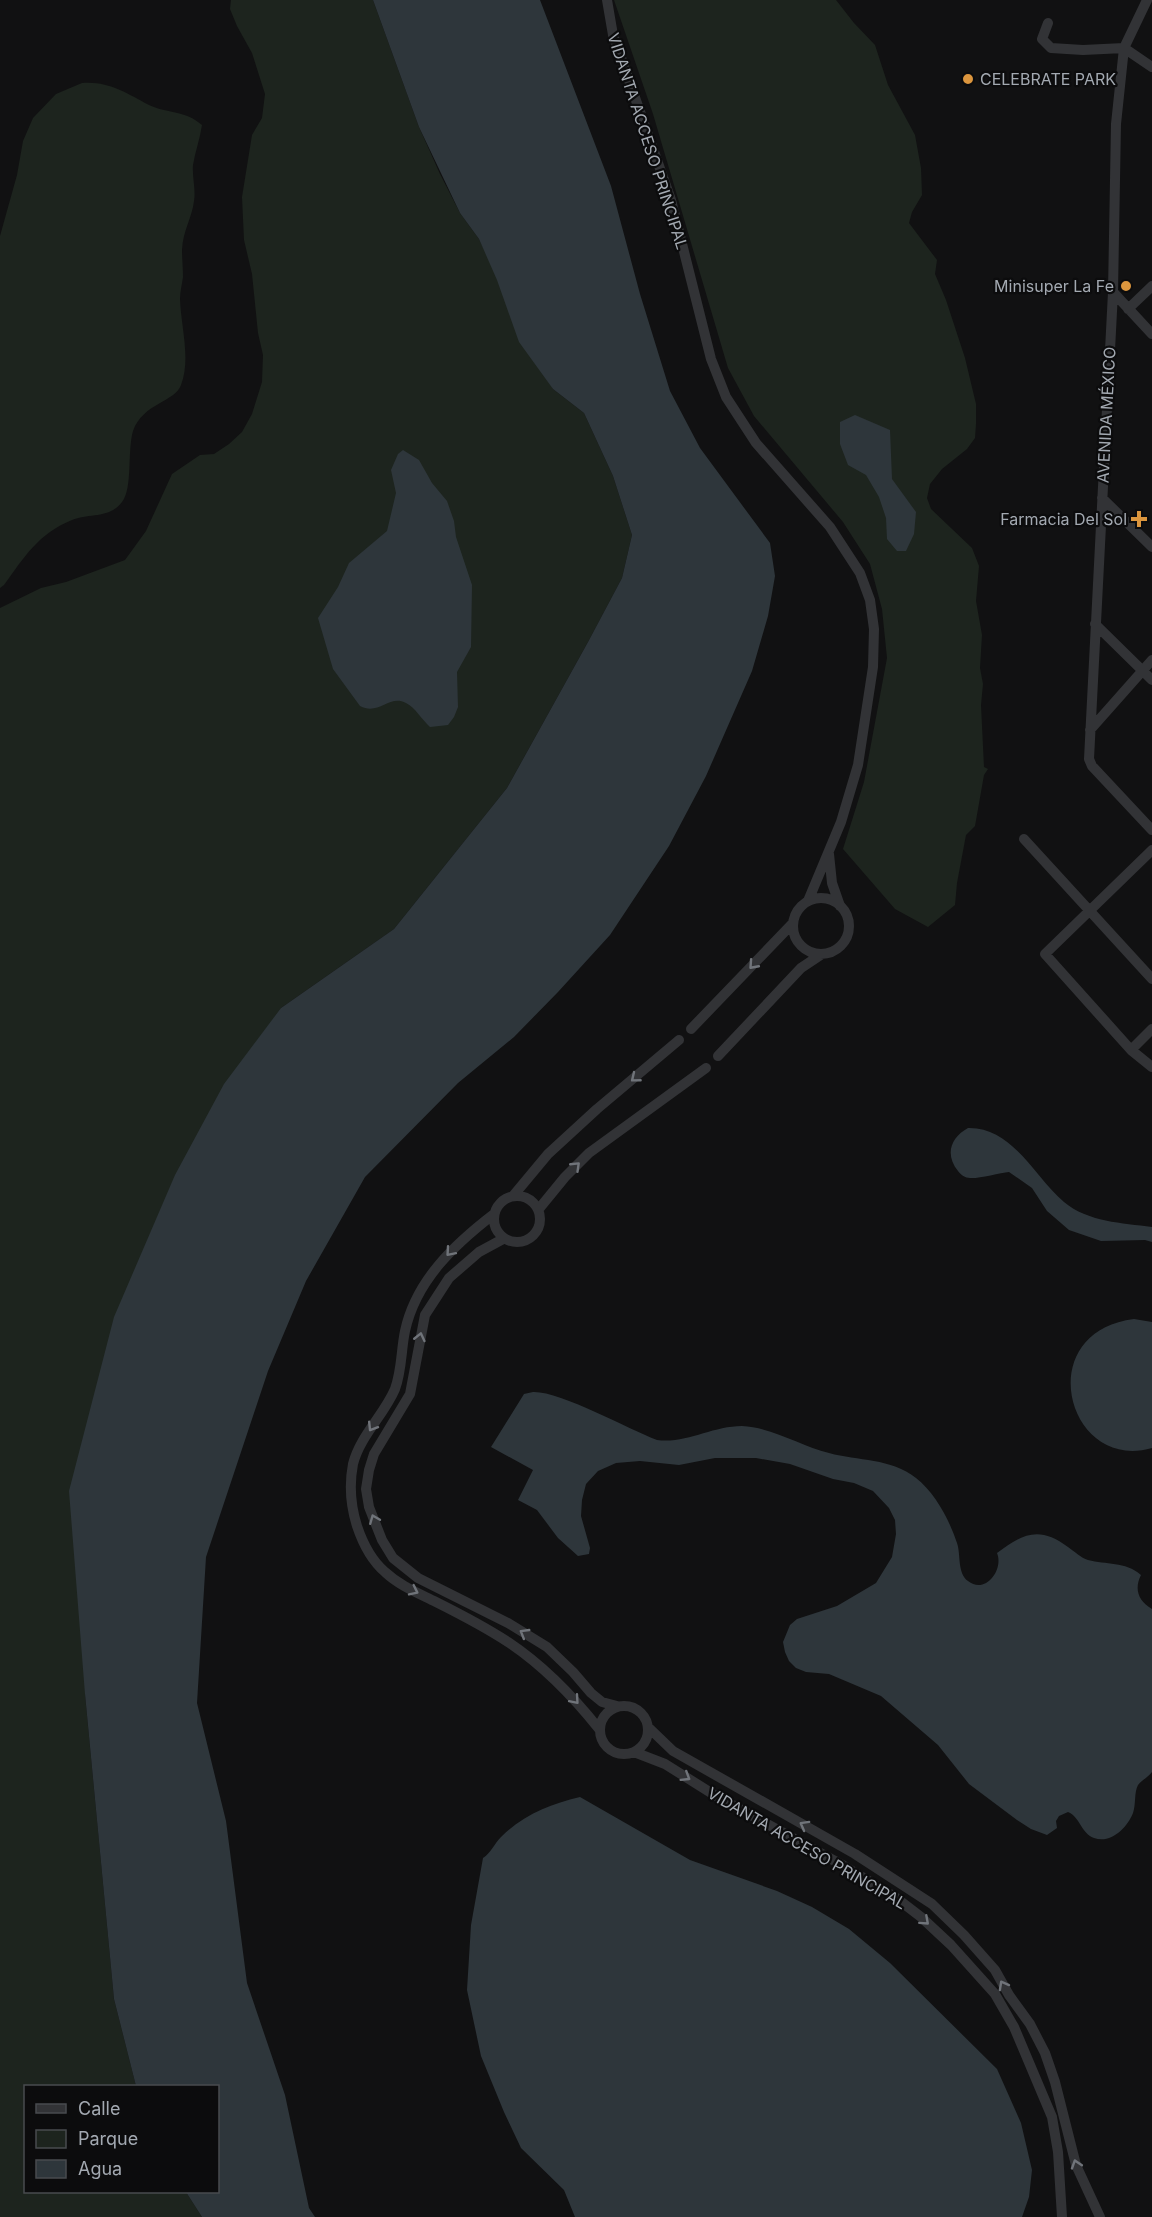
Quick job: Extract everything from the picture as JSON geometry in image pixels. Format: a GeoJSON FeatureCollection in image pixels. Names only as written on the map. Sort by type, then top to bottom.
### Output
{"type":"FeatureCollection","features":[{"type":"Feature","properties":{"kind":"street","name":"VIDANTA ACCESO PRINCIPAL"},"geometry":{"type":"LineString","coordinates":[[606,0],[613,35],[671,200],[711,359],[726,397],[756,443],[830,527],[860,573],[870,600],[874,629],[873,667],[858,765],[830,854],[815,880],[808,901]]}},
{"type":"Feature","properties":{"kind":"street","name":"AVENIDA MÉXICO"},"geometry":{"type":"LineString","coordinates":[[1147,0],[1124,48],[1116,124],[1113,292],[1089,759],[1092,766],[1152,830]]}},
{"type":"Feature","properties":{"kind":"street"},"geometry":{"type":"LineString","coordinates":[[1048,23],[1042,39],[1051,48],[1083,50],[1124,48],[1152,67]]}},
{"type":"Feature","properties":{"kind":"street"},"geometry":{"type":"LineString","coordinates":[[1128,309],[1152,286]]}},
{"type":"Feature","properties":{"kind":"street"},"geometry":{"type":"LineString","coordinates":[[1113,292],[1152,334]]}},
{"type":"Feature","properties":{"kind":"street"},"geometry":{"type":"LineString","coordinates":[[1102,498],[1152,547]]}},
{"type":"Feature","properties":{"kind":"street"},"geometry":{"type":"LineString","coordinates":[[1095,624],[1152,680]]}},
{"type":"Feature","properties":{"kind":"street"},"geometry":{"type":"LineString","coordinates":[[1090,730],[1152,660]]}},
{"type":"Feature","properties":{"kind":"street"},"geometry":{"type":"LineString","coordinates":[[1024,839],[1152,980]]}},
{"type":"Feature","properties":{"kind":"street"},"geometry":{"type":"LineString","coordinates":[[1152,850],[1045,954],[1131,1050],[1152,1067]]}},
{"type":"Feature","properties":{"kind":"street"},"geometry":{"type":"LineString","coordinates":[[718,1056],[801,968],[822,954],[831,952],[845,940],[848,922],[832,883],[830,854]]}},
{"type":"Feature","properties":{"kind":"street"},"geometry":{"type":"LineString","coordinates":[[822,954],[807,950],[800,945],[793,931],[796,914],[808,901],[825,898],[840,906]]}},
{"type":"Feature","properties":{"kind":"street"},"geometry":{"type":"LineString","coordinates":[[691,1029],[793,923]]}},
{"type":"Feature","properties":{"kind":"street"},"geometry":{"type":"LineString","coordinates":[[1131,1050],[1152,1029]]}},
{"type":"Feature","properties":{"kind":"street","name":"VIDANTA ACCESO PRINCIPAL"},"geometry":{"type":"LineString","coordinates":[[679,1040],[548,1154],[513,1196],[501,1202],[494,1214],[459,1241],[437,1267],[416,1299],[405,1330],[398,1380],[391,1398],[358,1449],[351,1479],[352,1510],[365,1548],[384,1571],[401,1584],[478,1624],[529,1656],[554,1677],[599,1729],[604,1744],[610,1750],[626,1754],[634,1752],[665,1764],[716,1796],[844,1866],[895,1897],[951,1945],[995,1994],[1014,2027],[1053,2117],[1058,2152],[1062,2217]]}},
{"type":"Feature","properties":{"kind":"street"},"geometry":{"type":"LineString","coordinates":[[538,1210],[565,1177],[589,1153],[706,1068]]}},
{"type":"Feature","properties":{"kind":"street"},"geometry":{"type":"LineString","coordinates":[[494,1214],[495,1228],[503,1239],[518,1243],[531,1238],[540,1225],[538,1210],[528,1199],[513,1196]]}},
{"type":"Feature","properties":{"kind":"street"},"geometry":{"type":"LineString","coordinates":[[503,1239],[479,1252],[448,1278],[425,1316],[410,1394],[374,1454],[369,1470],[366,1489],[369,1507],[382,1540],[393,1558],[418,1578],[508,1623],[547,1647],[602,1702],[632,1707],[639,1711],[648,1727],[673,1751],[855,1854],[932,1904],[995,1970],[1009,1995],[1030,2024],[1045,2053],[1055,2082],[1076,2165],[1100,2217]]}},
{"type":"Feature","properties":{"kind":"street"},"geometry":{"type":"LineString","coordinates":[[599,1729],[605,1714],[617,1706]]}},
{"type":"Feature","properties":{"kind":"street"},"geometry":{"type":"LineString","coordinates":[[634,1752],[645,1741],[648,1727]]}},
{"type":"Feature","properties":{"kind":"green space"},"geometry":{"type":"Polygon","coordinates":[[[231,0],[373,0],[419,127],[440,174],[460,213],[479,239],[553,389],[584,413],[613,476],[632,535],[622,578],[507,788],[394,929],[281,1008],[85,1694],[114,1999],[136,2085],[24,2085],[24,2193],[187,2193],[202,2217],[0,2217],[0,608],[41,588],[66,582],[125,560],[146,531],[172,474],[200,455],[214,454],[229,444],[242,432],[252,414],[262,382],[263,355],[258,333],[252,274],[244,240],[242,197],[252,135],[262,118],[265,94],[252,53],[230,9],[231,0]]]}},
{"type":"Feature","properties":{"kind":"green space"},"geometry":{"type":"Polygon","coordinates":[[[614,0],[836,0],[875,45],[888,85],[915,135],[921,168],[922,195],[912,212],[909,223],[937,260],[935,274],[965,358],[976,404],[975,438],[967,449],[942,469],[930,484],[927,498],[931,509],[972,548],[979,566],[976,601],[982,635],[980,668],[983,684],[981,705],[984,767],[988,769],[984,775],[975,826],[966,835],[955,905],[928,927],[895,909],[843,849],[864,782],[887,658],[882,609],[870,564],[843,522],[754,416],[728,368],[653,114],[614,0]]]}},
{"type":"Feature","properties":{"kind":"green space"},"geometry":{"type":"Polygon","coordinates":[[[82,83],[109,86],[156,108],[183,114],[202,125],[193,165],[194,201],[182,250],[183,277],[180,299],[185,354],[184,375],[178,391],[144,414],[133,431],[128,488],[122,502],[111,511],[72,520],[50,532],[33,547],[0,588],[0,236],[17,175],[23,141],[33,118],[56,94],[82,83]]]}},
{"type":"Feature","properties":{"kind":"water"},"geometry":{"type":"Polygon","coordinates":[[[373,0],[540,0],[611,186],[640,294],[670,391],[700,448],[770,543],[775,576],[768,616],[752,671],[706,776],[669,846],[610,935],[558,992],[514,1037],[458,1083],[365,1177],[306,1281],[268,1371],[206,1557],[197,1703],[226,1821],[247,1983],[285,2095],[309,2208],[315,2217],[202,2217],[187,2193],[219,2193],[219,2085],[136,2085],[114,1999],[85,1694],[69,1491],[114,1317],[175,1175],[224,1084],[281,1008],[394,929],[507,788],[622,578],[632,535],[613,476],[584,413],[553,389],[519,342],[497,280],[479,239],[460,213],[419,127],[373,0]]]}},
{"type":"Feature","properties":{"kind":"water"},"geometry":{"type":"Polygon","coordinates":[[[855,415],[890,430],[892,479],[916,512],[914,534],[906,551],[897,551],[887,539],[886,518],[879,497],[866,475],[848,465],[840,444],[840,422],[855,415]]]}},
{"type":"Feature","properties":{"kind":"water"},"geometry":{"type":"Polygon","coordinates":[[[403,450],[419,460],[432,483],[447,501],[472,585],[471,647],[457,672],[458,707],[448,725],[430,727],[412,707],[400,701],[373,708],[360,706],[333,669],[318,618],[338,587],[349,563],[387,531],[396,493],[391,470],[398,454],[403,450]]]}},
{"type":"Feature","properties":{"kind":"water"},"geometry":{"type":"Polygon","coordinates":[[[968,1128],[984,1130],[1010,1144],[1053,1192],[1073,1209],[1094,1218],[1152,1227],[1152,1242],[1145,1240],[1101,1241],[1069,1230],[1047,1211],[1032,1188],[1009,1172],[973,1178],[963,1176],[954,1165],[951,1147],[957,1137],[968,1128]]]}},
{"type":"Feature","properties":{"kind":"water"},"geometry":{"type":"Polygon","coordinates":[[[1134,1319],[1152,1322],[1152,1448],[1123,1450],[1099,1440],[1082,1422],[1072,1398],[1072,1372],[1081,1348],[1101,1329],[1134,1319]]]}},
{"type":"Feature","properties":{"kind":"water"},"geometry":{"type":"Polygon","coordinates":[[[545,1393],[576,1404],[657,1440],[678,1440],[731,1427],[753,1427],[829,1453],[896,1467],[916,1478],[935,1499],[954,1534],[962,1573],[974,1585],[981,1585],[992,1579],[998,1567],[997,1553],[1024,1537],[1040,1534],[1058,1540],[1085,1559],[1122,1565],[1141,1575],[1138,1585],[1139,1594],[1143,1602],[1152,1609],[1152,1772],[1138,1785],[1133,1813],[1127,1824],[1112,1837],[1094,1838],[1086,1833],[1075,1817],[1068,1812],[1059,1816],[1056,1821],[1057,1828],[1047,1835],[1031,1829],[969,1784],[938,1745],[881,1696],[829,1674],[806,1672],[796,1668],[789,1661],[783,1642],[790,1625],[797,1619],[837,1606],[876,1583],[892,1557],[896,1534],[895,1520],[889,1508],[873,1491],[790,1464],[756,1458],[715,1458],[679,1465],[640,1461],[616,1463],[598,1471],[586,1484],[581,1516],[590,1548],[589,1554],[578,1556],[558,1538],[537,1510],[518,1500],[533,1470],[491,1447],[524,1394],[545,1393]]]}},
{"type":"Feature","properties":{"kind":"water"},"geometry":{"type":"Polygon","coordinates":[[[580,1797],[690,1860],[777,1891],[812,1907],[849,1929],[890,1963],[997,2069],[1021,2123],[1032,2170],[1029,2197],[1022,2217],[575,2217],[564,2190],[521,2148],[481,2056],[467,1990],[471,1925],[483,1858],[518,1822],[548,1807],[580,1797]]]}},
{"type":"Feature","properties":{"kind":"place","name":"CELEBRATE PARK"},"geometry":{"type":"Point","coordinates":[968,79]}},
{"type":"Feature","properties":{"kind":"place","name":"Minisuper La Fe"},"geometry":{"type":"Point","coordinates":[1126,286]}},
{"type":"Feature","properties":{"kind":"place","name":"Farmacia Del Sol"},"geometry":{"type":"Point","coordinates":[1139,519]}}]}
